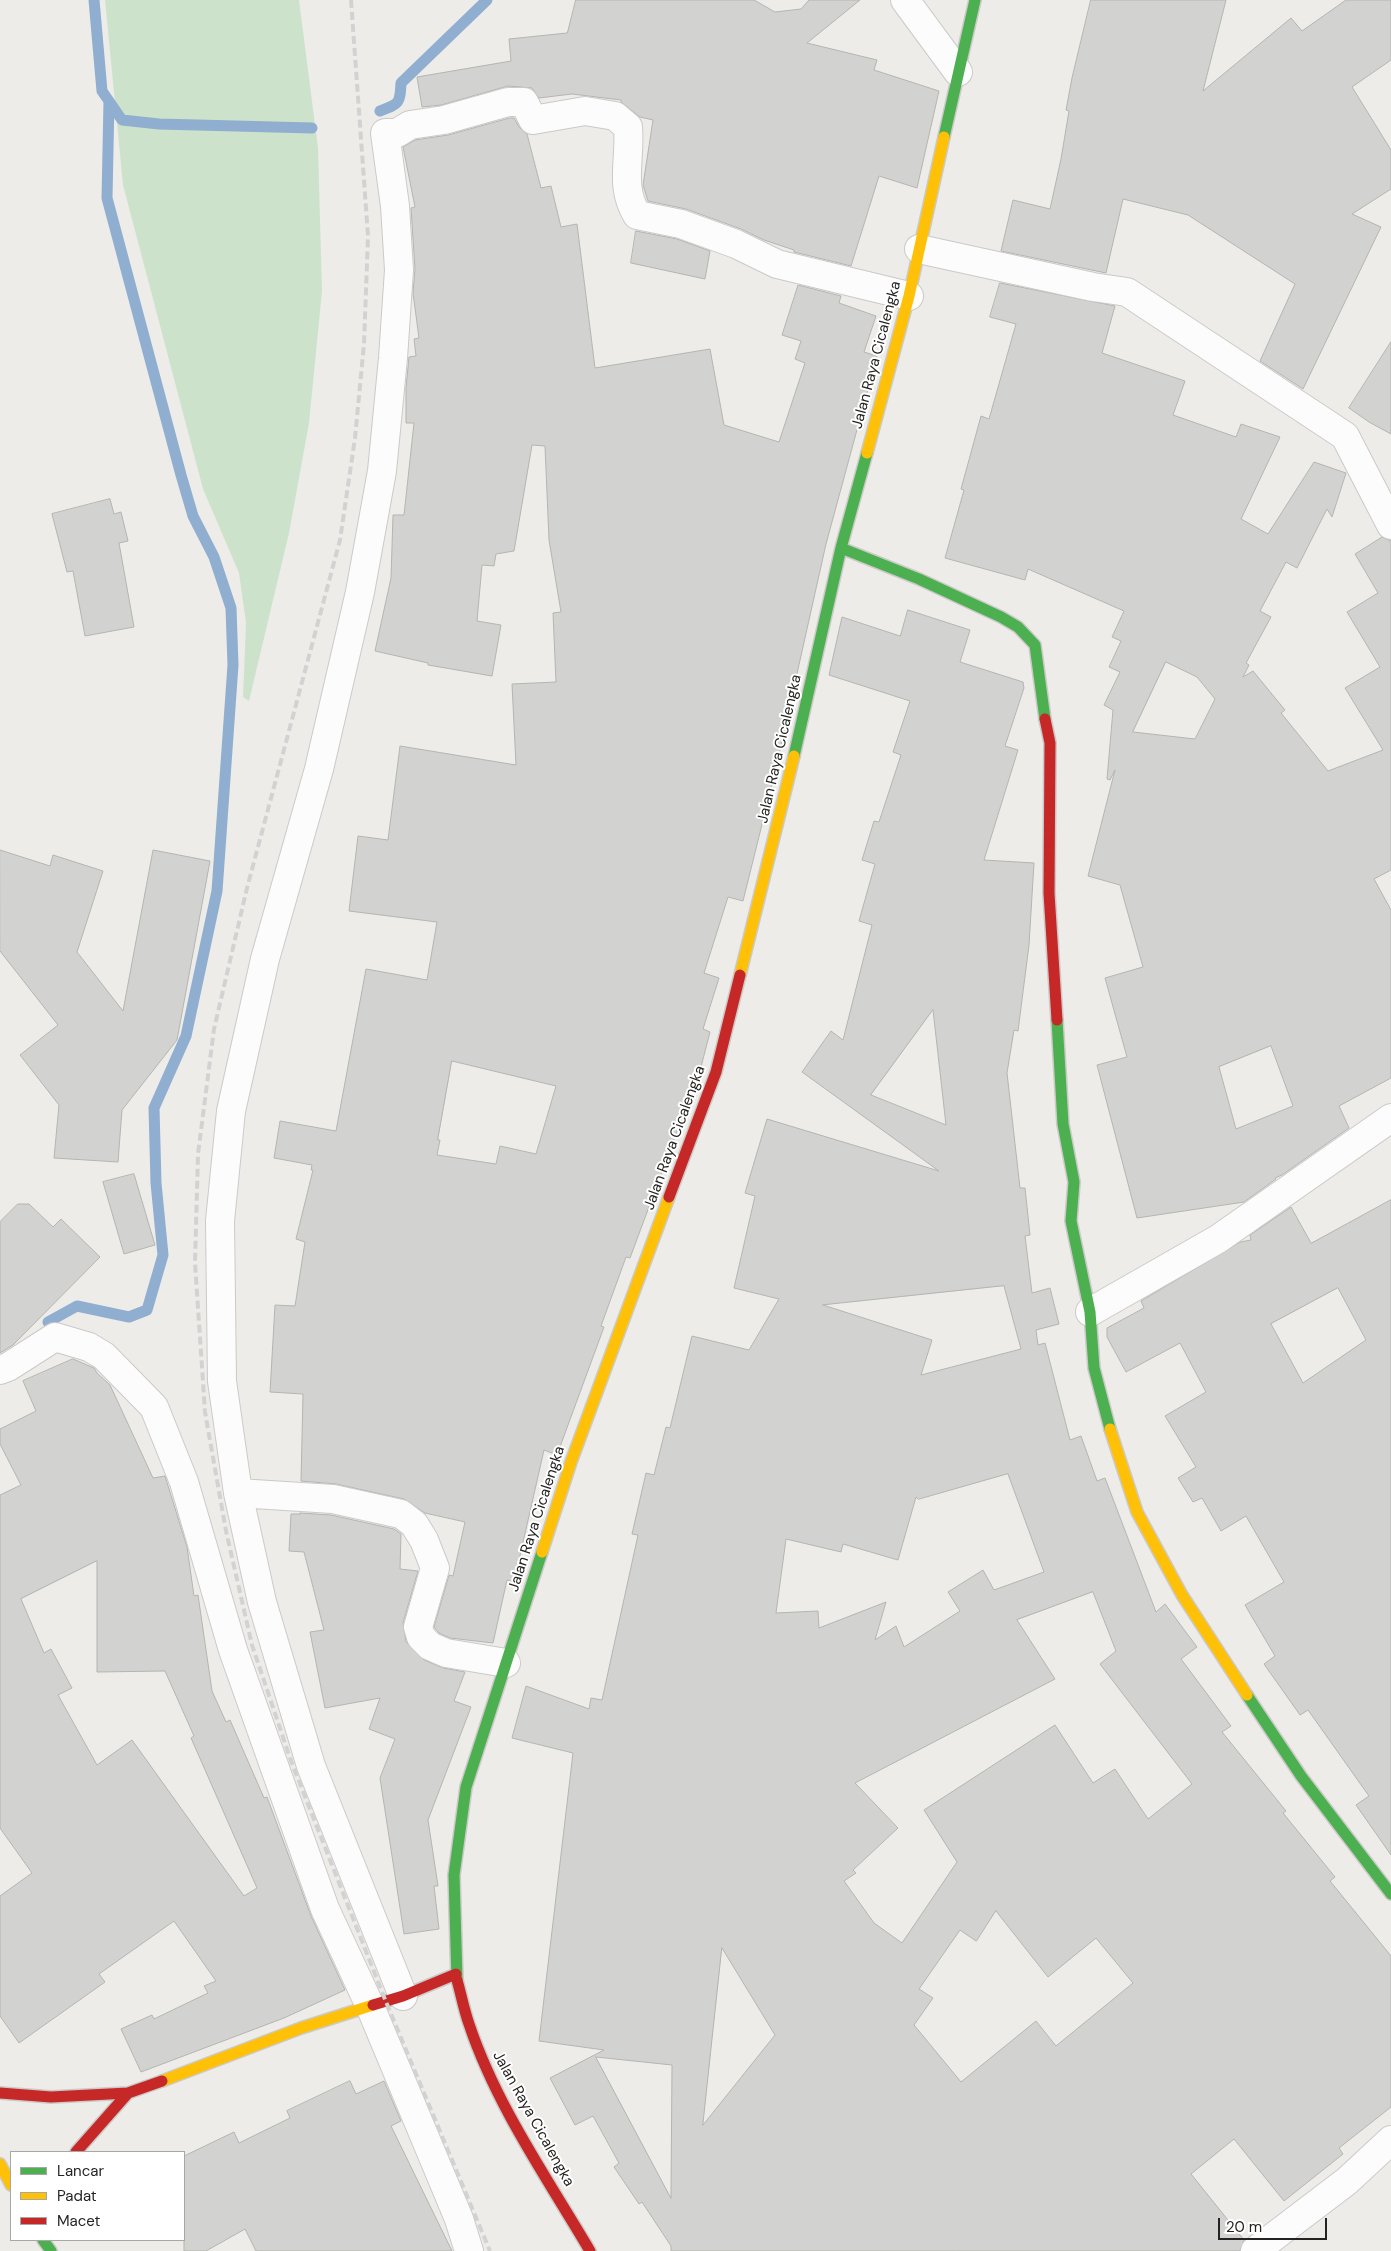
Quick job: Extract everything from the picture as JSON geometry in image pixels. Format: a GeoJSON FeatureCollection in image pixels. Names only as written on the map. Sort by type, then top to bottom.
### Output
{"type":"FeatureCollection","features":[{"type":"Feature","properties":{"kind":"main road","name":"Jalan Raya Cicalengka"},"geometry":{"type":"LineString","coordinates":[[590,2251],[513,2119],[483,2061],[468,2023],[456,1974],[454,1876],[466,1787],[571,1462],[716,1072],[790,776],[841,548],[909,296],[975,0]]}},
{"type":"Feature","properties":{"kind":"main road"},"geometry":{"type":"LineString","coordinates":[[841,548],[919,579],[1001,617],[1018,627],[1035,645],[1041,701],[1050,742],[1049,893],[1063,1124],[1074,1182],[1071,1221],[1090,1312],[1094,1368],[1114,1443],[1137,1512],[1182,1595],[1300,1776],[1391,1894]]}},
{"type":"Feature","properties":{"kind":"main road"},"geometry":{"type":"LineString","coordinates":[[0,2093],[51,2097],[128,2093],[301,2028],[403,1996],[456,1974]]}},
{"type":"Feature","properties":{"kind":"main road"},"geometry":{"type":"LineString","coordinates":[[77,2151],[128,2093]]}},
{"type":"Feature","properties":{"kind":"main road"},"geometry":{"type":"LineString","coordinates":[[0,2164],[10,2182]]}},
{"type":"Feature","properties":{"kind":"street"},"geometry":{"type":"LineString","coordinates":[[905,0],[958,72]]}},
{"type":"Feature","properties":{"kind":"street"},"geometry":{"type":"LineString","coordinates":[[403,1996],[311,1766],[262,1602],[238,1493],[222,1381],[220,1221],[232,1111],[265,959],[321,759],[360,592],[382,471],[399,270],[395,206],[385,133],[396,133],[410,125],[444,120],[508,102],[524,102],[534,120],[584,111],[615,116],[628,126],[630,147],[626,185],[630,202],[637,215],[681,224],[736,244],[777,264],[909,296]]}},
{"type":"Feature","properties":{"kind":"street"},"geometry":{"type":"LineString","coordinates":[[919,249],[1084,285],[1127,292],[1345,436],[1391,525]]}},
{"type":"Feature","properties":{"kind":"street"},"geometry":{"type":"LineString","coordinates":[[1090,1312],[1218,1239],[1391,1118]]}},
{"type":"Feature","properties":{"kind":"street"},"geometry":{"type":"LineString","coordinates":[[4,1368],[55,1337],[89,1347],[104,1356],[154,1407],[184,1482],[233,1650],[322,1900],[370,2006],[459,2219],[469,2251]]}},
{"type":"Feature","properties":{"kind":"street"},"geometry":{"type":"LineString","coordinates":[[238,1493],[333,1498],[401,1514],[414,1524],[424,1540],[434,1568],[418,1627],[421,1637],[430,1646],[446,1653],[506,1663]]}},
{"type":"Feature","properties":{"kind":"street"},"geometry":{"type":"LineString","coordinates":[[1255,2251],[1347,2181],[1391,2140]]}},
{"type":"Feature","properties":{"kind":"green space"},"geometry":{"type":"Polygon","coordinates":[[[105,0],[299,0],[318,148],[322,291],[309,423],[289,533],[249,701],[243,697],[246,623],[239,573],[203,489],[123,185],[105,0]]]}},
{"type":"Feature","properties":{"kind":"building"},"geometry":{"type":"Polygon","coordinates":[[[576,0],[754,0],[775,12],[801,9],[809,0],[860,0],[807,43],[877,60],[874,70],[939,91],[917,188],[879,176],[851,266],[794,252],[794,250],[686,209],[648,201],[643,185],[653,120],[640,117],[621,100],[572,94],[539,98],[532,88],[508,86],[441,105],[422,107],[417,77],[511,61],[509,39],[567,33],[576,0]]]}},
{"type":"Feature","properties":{"kind":"building"},"geometry":{"type":"Polygon","coordinates":[[[1091,0],[1226,0],[1203,91],[1291,18],[1302,31],[1346,0],[1391,0],[1391,60],[1352,87],[1391,150],[1391,189],[1352,214],[1381,227],[1303,389],[1260,361],[1295,284],[1188,215],[1123,199],[1106,273],[1001,251],[1013,200],[1050,209],[1061,159],[1069,111],[1066,110],[1072,78],[1091,0]]]}},
{"type":"Feature","properties":{"kind":"building"},"geometry":{"type":"Polygon","coordinates":[[[514,118],[519,127],[527,134],[541,188],[551,186],[561,227],[577,224],[595,368],[710,349],[724,425],[779,442],[805,363],[795,359],[801,341],[782,335],[798,285],[841,296],[839,303],[876,316],[864,352],[877,356],[826,544],[775,772],[743,901],[728,897],[704,973],[719,978],[703,1029],[710,1032],[701,1067],[630,1258],[626,1257],[601,1326],[604,1327],[557,1455],[544,1450],[514,1582],[507,1580],[493,1643],[450,1638],[439,1633],[434,1627],[449,1575],[453,1576],[465,1522],[425,1513],[404,1499],[336,1484],[301,1481],[303,1394],[270,1392],[275,1305],[295,1306],[305,1242],[296,1239],[313,1170],[311,1170],[312,1165],[274,1158],[280,1121],[336,1131],[366,969],[427,980],[437,922],[349,911],[358,836],[388,840],[400,746],[516,765],[512,684],[556,682],[553,613],[561,612],[549,540],[545,446],[532,445],[514,551],[496,554],[494,566],[482,565],[477,621],[501,625],[492,676],[428,665],[428,663],[375,651],[391,578],[393,515],[404,515],[414,423],[406,423],[406,388],[409,357],[416,356],[414,339],[419,338],[413,293],[415,269],[411,208],[415,207],[403,147],[415,140],[448,135],[514,118]],[[452,1061],[437,1155],[496,1164],[500,1146],[536,1154],[556,1086],[452,1061]]]}},
{"type":"Feature","properties":{"kind":"building"},"geometry":{"type":"Polygon","coordinates":[[[636,231],[677,239],[710,251],[705,279],[631,263],[636,231]]]}},
{"type":"Feature","properties":{"kind":"building"},"geometry":{"type":"Polygon","coordinates":[[[1000,283],[1115,306],[1102,353],[1185,381],[1173,415],[1236,437],[1241,424],[1280,437],[1241,519],[1268,534],[1314,462],[1346,473],[1332,517],[1327,509],[1297,568],[1286,562],[1260,611],[1271,617],[1246,663],[1249,665],[1243,677],[1253,671],[1285,710],[1281,713],[1328,771],[1383,750],[1345,688],[1380,667],[1347,612],[1378,593],[1355,554],[1382,537],[1391,541],[1391,870],[1374,879],[1391,910],[1391,1078],[1339,1106],[1349,1128],[1275,1178],[1244,1202],[1137,1218],[1097,1065],[1127,1057],[1105,978],[1143,967],[1120,885],[1088,876],[1115,770],[1110,780],[1107,779],[1113,710],[1104,705],[1120,672],[1109,667],[1121,641],[1112,637],[1124,611],[1028,569],[1025,580],[945,558],[964,490],[961,489],[981,416],[989,419],[1016,324],[990,317],[1000,283]],[[1166,662],[1133,732],[1195,739],[1215,699],[1197,677],[1166,662]],[[1271,1046],[1219,1067],[1236,1129],[1293,1106],[1271,1046]]]}},
{"type":"Feature","properties":{"kind":"building"},"geometry":{"type":"Polygon","coordinates":[[[1391,342],[1391,434],[1349,408],[1391,342]]]}},
{"type":"Feature","properties":{"kind":"building"},"geometry":{"type":"Polygon","coordinates":[[[110,499],[114,514],[121,512],[128,541],[119,543],[134,627],[85,636],[73,571],[67,572],[52,514],[110,499]]]}},
{"type":"Feature","properties":{"kind":"building"},"geometry":{"type":"Polygon","coordinates":[[[908,610],[970,630],[960,662],[1023,682],[1024,688],[1005,746],[1018,750],[984,860],[1034,863],[1029,945],[1018,1031],[1014,1030],[1007,1073],[1020,1188],[1025,1188],[1030,1235],[1025,1236],[1032,1293],[1050,1288],[1059,1324],[1036,1330],[1038,1345],[1045,1343],[1070,1440],[1081,1436],[1097,1481],[1105,1478],[1156,1612],[1165,1604],[1197,1647],[1181,1659],[1231,1726],[1222,1732],[1286,1811],[1283,1813],[1335,1877],[1330,1881],[1391,1956],[1391,2107],[1339,2148],[1343,2154],[1284,2201],[1234,2139],[1191,2174],[1244,2240],[1240,2251],[671,2251],[671,2246],[642,2202],[639,2204],[614,2167],[619,2163],[593,2116],[575,2125],[550,2078],[604,2050],[539,2041],[573,1753],[512,1738],[526,1686],[589,1709],[591,1698],[602,1700],[638,1535],[632,1534],[646,1473],[654,1475],[666,1427],[670,1428],[692,1336],[749,1350],[779,1299],[734,1288],[755,1196],[745,1193],[767,1119],[939,1171],[802,1072],[831,1031],[843,1040],[872,925],[859,921],[875,864],[862,860],[874,821],[879,822],[901,755],[893,752],[910,701],[829,675],[842,617],[900,636],[908,610]],[[933,1010],[871,1095],[946,1125],[933,1010]],[[1004,1286],[823,1305],[932,1340],[921,1375],[1021,1349],[1004,1286]],[[1008,1474],[918,1499],[916,1497],[898,1560],[843,1544],[841,1552],[786,1539],[776,1613],[818,1611],[819,1628],[886,1602],[875,1640],[896,1626],[904,1647],[960,1611],[948,1592],[983,1570],[994,1590],[1044,1572],[1008,1474]],[[1093,1592],[1017,1620],[1055,1679],[855,1783],[898,1828],[853,1870],[856,1873],[844,1881],[874,1923],[902,1943],[957,1862],[924,1810],[1055,1725],[1093,1783],[1115,1769],[1148,1819],[1192,1784],[1100,1664],[1116,1651],[1093,1592]],[[996,1911],[976,1941],[960,1930],[919,1989],[933,1998],[914,2025],[961,2082],[1036,2021],[1056,2046],[1133,1983],[1096,1938],[1048,1977],[996,1911]],[[722,1948],[703,2125],[775,2035],[722,1948]],[[596,2057],[671,2198],[672,2065],[596,2057]]]}},
{"type":"Feature","properties":{"kind":"building"},"geometry":{"type":"Polygon","coordinates":[[[0,850],[50,866],[53,855],[103,871],[77,952],[123,1011],[153,850],[210,861],[177,1040],[122,1110],[118,1162],[54,1158],[59,1105],[20,1055],[58,1025],[0,951],[0,850]]]}},
{"type":"Feature","properties":{"kind":"building"},"geometry":{"type":"Polygon","coordinates":[[[134,1174],[155,1245],[124,1254],[103,1182],[134,1174]]]}},
{"type":"Feature","properties":{"kind":"building"},"geometry":{"type":"Polygon","coordinates":[[[1391,1200],[1391,1855],[1356,1805],[1369,1796],[1308,1710],[1300,1715],[1264,1664],[1275,1656],[1245,1605],[1284,1582],[1246,1516],[1221,1531],[1202,1498],[1193,1502],[1178,1478],[1196,1467],[1165,1416],[1206,1392],[1180,1343],[1126,1372],[1107,1337],[1107,1328],[1144,1308],[1141,1301],[1240,1242],[1251,1240],[1250,1235],[1291,1207],[1311,1243],[1391,1200]],[[1338,1288],[1271,1324],[1303,1383],[1366,1340],[1338,1288]]]}},
{"type":"Feature","properties":{"kind":"building"},"geometry":{"type":"Polygon","coordinates":[[[18,1204],[29,1204],[53,1227],[61,1219],[100,1257],[13,1345],[0,1353],[0,1222],[18,1204]]]}},
{"type":"Feature","properties":{"kind":"building"},"geometry":{"type":"Polygon","coordinates":[[[73,1359],[94,1368],[110,1385],[153,1478],[165,1476],[187,1547],[194,1596],[198,1595],[212,1691],[226,1722],[230,1720],[264,1798],[267,1797],[311,1916],[345,1990],[284,2018],[141,2072],[121,2029],[152,2015],[154,2019],[208,1993],[204,1986],[216,1981],[174,1921],[99,1974],[105,1982],[19,2043],[0,2016],[0,1896],[32,1873],[0,1828],[0,1495],[21,1485],[0,1444],[0,1429],[36,1411],[23,1381],[73,1359]],[[97,1561],[21,1599],[44,1653],[51,1649],[72,1688],[58,1695],[97,1765],[132,1740],[244,1896],[257,1888],[191,1738],[194,1736],[165,1671],[97,1672],[97,1561]]]}},
{"type":"Feature","properties":{"kind":"building"},"geometry":{"type":"Polygon","coordinates":[[[291,1514],[331,1515],[394,1529],[401,1534],[400,1569],[418,1571],[403,1623],[406,1642],[424,1660],[443,1668],[465,1672],[454,1701],[471,1707],[428,1820],[438,1886],[434,1886],[439,1929],[404,1934],[380,1778],[395,1739],[369,1729],[380,1698],[325,1708],[310,1632],[324,1630],[304,1552],[289,1551],[291,1514]]]}},
{"type":"Feature","properties":{"kind":"building"},"geometry":{"type":"Polygon","coordinates":[[[350,2081],[356,2094],[384,2081],[401,2121],[391,2126],[452,2251],[256,2251],[245,2229],[206,2251],[184,2251],[185,2156],[234,2132],[239,2143],[290,2118],[287,2111],[350,2081]]]}},
{"type":"Feature","properties":{"kind":"waterway"},"geometry":{"type":"LineString","coordinates":[[94,0],[102,91],[122,120],[159,124],[312,128]]}},
{"type":"Feature","properties":{"kind":"waterway"},"geometry":{"type":"LineString","coordinates":[[380,111],[395,105],[399,99],[401,83],[487,0]]}},
{"type":"Feature","properties":{"kind":"waterway"},"geometry":{"type":"LineString","coordinates":[[48,1322],[77,1306],[129,1317],[147,1310],[163,1255],[156,1183],[154,1108],[186,1036],[217,891],[233,665],[231,608],[214,557],[193,516],[107,198],[109,101]]}},
{"type":"Feature","properties":{"kind":"railway"},"geometry":{"type":"LineString","coordinates":[[351,0],[368,236],[364,344],[355,438],[340,540],[247,888],[214,1029],[198,1154],[195,1263],[205,1412],[226,1531],[252,1645],[291,1761],[386,2002],[490,2251]]}},
{"type":"Feature","properties":{"kind":"traffic: fast"},"geometry":{"type":"LineString","coordinates":[[944,137],[975,0]]}},
{"type":"Feature","properties":{"kind":"traffic: fast"},"geometry":{"type":"LineString","coordinates":[[794,756],[841,548],[867,453]]}},
{"type":"Feature","properties":{"kind":"traffic: fast"},"geometry":{"type":"LineString","coordinates":[[841,548],[919,579],[1001,617],[1018,627],[1035,645],[1045,719]]}},
{"type":"Feature","properties":{"kind":"traffic: fast"},"geometry":{"type":"LineString","coordinates":[[1057,1020],[1063,1124],[1074,1182],[1071,1221],[1090,1312],[1094,1368],[1110,1429]]}},
{"type":"Feature","properties":{"kind":"traffic: fast"},"geometry":{"type":"LineString","coordinates":[[457,1980],[454,1875],[466,1787],[542,1552]]}},
{"type":"Feature","properties":{"kind":"traffic: fast"},"geometry":{"type":"LineString","coordinates":[[1247,1695],[1301,1776],[1391,1894]]}},
{"type":"Feature","properties":{"kind":"traffic: fast"},"geometry":{"type":"LineString","coordinates":[[44,2241],[51,2251]]}},
{"type":"Feature","properties":{"kind":"traffic: slow"},"geometry":{"type":"LineString","coordinates":[[867,453],[909,296],[944,137]]}},
{"type":"Feature","properties":{"kind":"traffic: slow"},"geometry":{"type":"LineString","coordinates":[[740,975],[794,756]]}},
{"type":"Feature","properties":{"kind":"traffic: slow"},"geometry":{"type":"LineString","coordinates":[[542,1552],[571,1462],[669,1197]]}},
{"type":"Feature","properties":{"kind":"traffic: slow"},"geometry":{"type":"LineString","coordinates":[[1110,1429],[1137,1512],[1182,1595],[1247,1695]]}},
{"type":"Feature","properties":{"kind":"traffic: slow"},"geometry":{"type":"LineString","coordinates":[[162,2081],[301,2028],[373,2005]]}},
{"type":"Feature","properties":{"kind":"traffic: slow"},"geometry":{"type":"LineString","coordinates":[[0,2164],[10,2183]]}},
{"type":"Feature","properties":{"kind":"traffic: jam"},"geometry":{"type":"LineString","coordinates":[[1045,719],[1050,743],[1049,893],[1057,1020]]}},
{"type":"Feature","properties":{"kind":"traffic: jam"},"geometry":{"type":"LineString","coordinates":[[669,1197],[716,1072],[740,975]]}},
{"type":"Feature","properties":{"kind":"traffic: jam"},"geometry":{"type":"LineString","coordinates":[[373,2005],[403,1996],[456,1974]]}},
{"type":"Feature","properties":{"kind":"traffic: jam"},"geometry":{"type":"LineString","coordinates":[[457,1980],[469,2024],[493,2083],[524,2140],[590,2251]]}},
{"type":"Feature","properties":{"kind":"traffic: jam"},"geometry":{"type":"LineString","coordinates":[[0,2093],[51,2097],[128,2093],[162,2081]]}},
{"type":"Feature","properties":{"kind":"traffic: jam"},"geometry":{"type":"LineString","coordinates":[[77,2151],[128,2093]]}}]}
